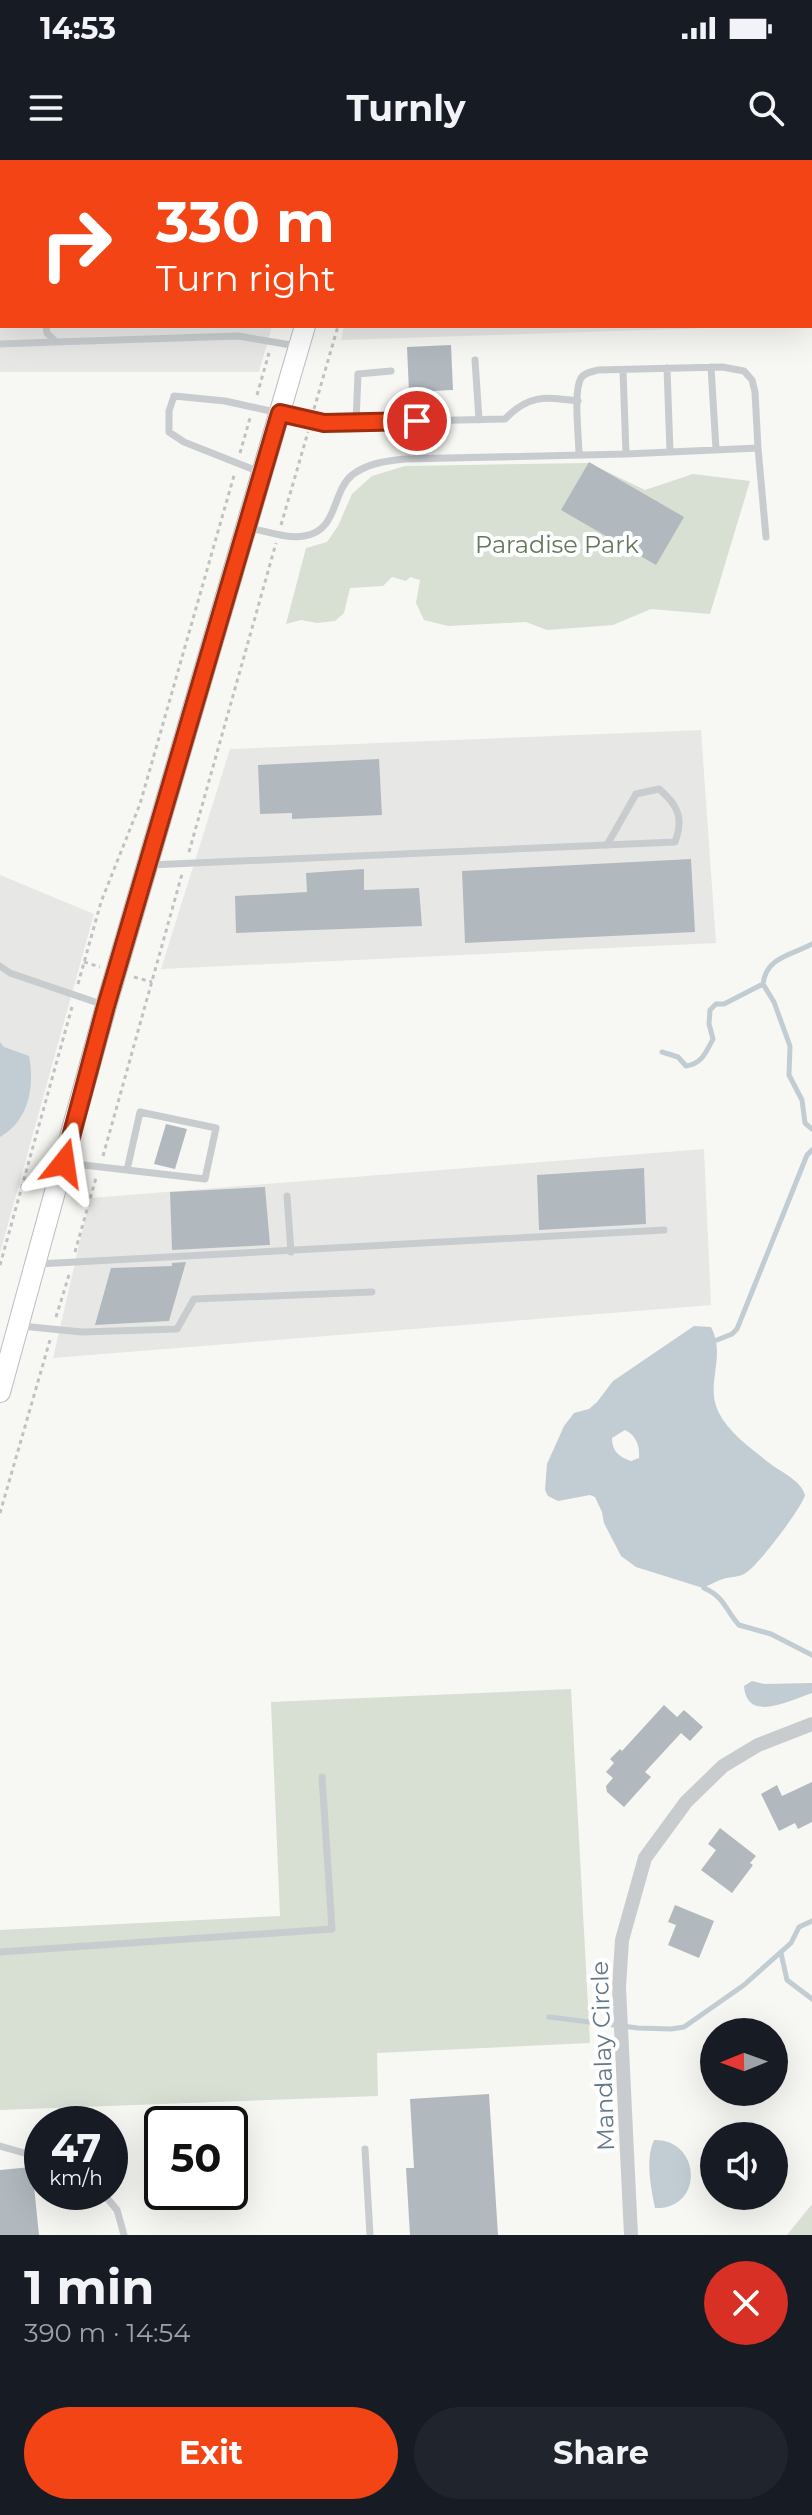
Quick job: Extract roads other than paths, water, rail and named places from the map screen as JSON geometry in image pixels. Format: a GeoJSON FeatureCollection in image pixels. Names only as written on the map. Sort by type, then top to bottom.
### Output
{"type":"FeatureCollection","features":[{"type":"Feature","properties":{"kind":"main road"},"geometry":{"type":"LineString","coordinates":[[0,1392],[5,1353],[19,1326],[106,1006],[304,328]]}},
{"type":"Feature","properties":{"kind":"street","name":"Mandalay Circle"},"geometry":{"type":"LineString","coordinates":[[631,2235],[619,1987],[622,1940],[645,1858],[686,1802],[723,1766],[758,1745],[812,1724]]}},
{"type":"Feature","properties":{"kind":"lane"},"geometry":{"type":"LineString","coordinates":[[46,328],[56,342]]}},
{"type":"Feature","properties":{"kind":"lane"},"geometry":{"type":"LineString","coordinates":[[211,328],[211,337]]}},
{"type":"Feature","properties":{"kind":"lane"},"geometry":{"type":"LineString","coordinates":[[0,344],[238,336],[299,347]]}},
{"type":"Feature","properties":{"kind":"lane"},"geometry":{"type":"LineString","coordinates":[[475,360],[479,420]]}},
{"type":"Feature","properties":{"kind":"lane"},"geometry":{"type":"LineString","coordinates":[[711,367],[716,449]]}},
{"type":"Feature","properties":{"kind":"lane"},"geometry":{"type":"LineString","coordinates":[[579,455],[578,389],[587,372],[711,367],[734,367],[744,371],[752,380],[755,392],[766,537]]}},
{"type":"Feature","properties":{"kind":"lane"},"geometry":{"type":"LineString","coordinates":[[667,368],[670,452]]}},
{"type":"Feature","properties":{"kind":"lane"},"geometry":{"type":"LineString","coordinates":[[623,370],[626,454]]}},
{"type":"Feature","properties":{"kind":"lane"},"geometry":{"type":"LineString","coordinates":[[356,422],[358,374],[391,371]]}},
{"type":"Feature","properties":{"kind":"lane"},"geometry":{"type":"LineString","coordinates":[[263,473],[184,442],[169,432],[169,411],[174,396],[197,396],[324,423],[505,419],[517,408],[545,397],[578,401]]}},
{"type":"Feature","properties":{"kind":"lane"},"geometry":{"type":"LineString","coordinates":[[247,528],[301,537],[323,528],[333,516],[350,477],[376,463],[405,459],[758,448]]}},
{"type":"Feature","properties":{"kind":"lane"},"geometry":{"type":"LineString","coordinates":[[147,865],[185,863],[607,845],[675,842],[680,815],[673,801],[659,789],[636,794],[607,845]]}},
{"type":"Feature","properties":{"kind":"lane"},"geometry":{"type":"LineString","coordinates":[[0,966],[10,973],[106,1006]]}},
{"type":"Feature","properties":{"kind":"lane"},"geometry":{"type":"LineString","coordinates":[[64,1163],[205,1179],[216,1128],[140,1112],[127,1170]]}},
{"type":"Feature","properties":{"kind":"lane"},"geometry":{"type":"LineString","coordinates":[[287,1196],[291,1252]]}},
{"type":"Feature","properties":{"kind":"lane"},"geometry":{"type":"LineString","coordinates":[[36,1265],[664,1230]]}},
{"type":"Feature","properties":{"kind":"lane"},"geometry":{"type":"LineString","coordinates":[[19,1326],[82,1332],[177,1329],[194,1299],[372,1292]]}},
{"type":"Feature","properties":{"kind":"lane"},"geometry":{"type":"LineString","coordinates":[[0,1952],[332,1929],[322,1777]]}},
{"type":"Feature","properties":{"kind":"lane"},"geometry":{"type":"LineString","coordinates":[[0,2146],[24,2153]]}},
{"type":"Feature","properties":{"kind":"lane"},"geometry":{"type":"LineString","coordinates":[[365,2149],[370,2235]]}},
{"type":"Feature","properties":{"kind":"lane"},"geometry":{"type":"LineString","coordinates":[[117,2210],[124,2235]]}},
{"type":"Feature","properties":{"kind":"waterway"},"geometry":{"type":"LineString","coordinates":[[662,1052],[678,1057],[686,1066],[696,1063],[713,1039],[709,1024],[710,1010],[716,1004],[724,1004],[763,984],[765,975],[775,962],[812,944]]}},
{"type":"Feature","properties":{"kind":"waterway"},"geometry":{"type":"LineString","coordinates":[[763,984],[774,1002],[790,1046],[789,1075],[802,1100],[805,1123],[812,1129]]}},
{"type":"Feature","properties":{"kind":"waterway"},"geometry":{"type":"LineString","coordinates":[[717,1340],[737,1329],[807,1155],[812,1150]]}},
{"type":"Feature","properties":{"kind":"waterway"},"geometry":{"type":"LineString","coordinates":[[704,1588],[721,1600],[739,1625],[771,1634],[812,1655]]}},
{"type":"Feature","properties":{"kind":"waterway"},"geometry":{"type":"LineString","coordinates":[[549,2017],[638,2028],[684,2027],[744,1985],[791,1943],[799,1927],[812,1921]]}},
{"type":"Feature","properties":{"kind":"waterway"},"geometry":{"type":"LineString","coordinates":[[781,1953],[787,1980],[812,1999]]}},
{"type":"Feature","properties":{"kind":"park label","name":"Paradise Park"},"geometry":{"type":"Point","coordinates":[557,545]}}]}
